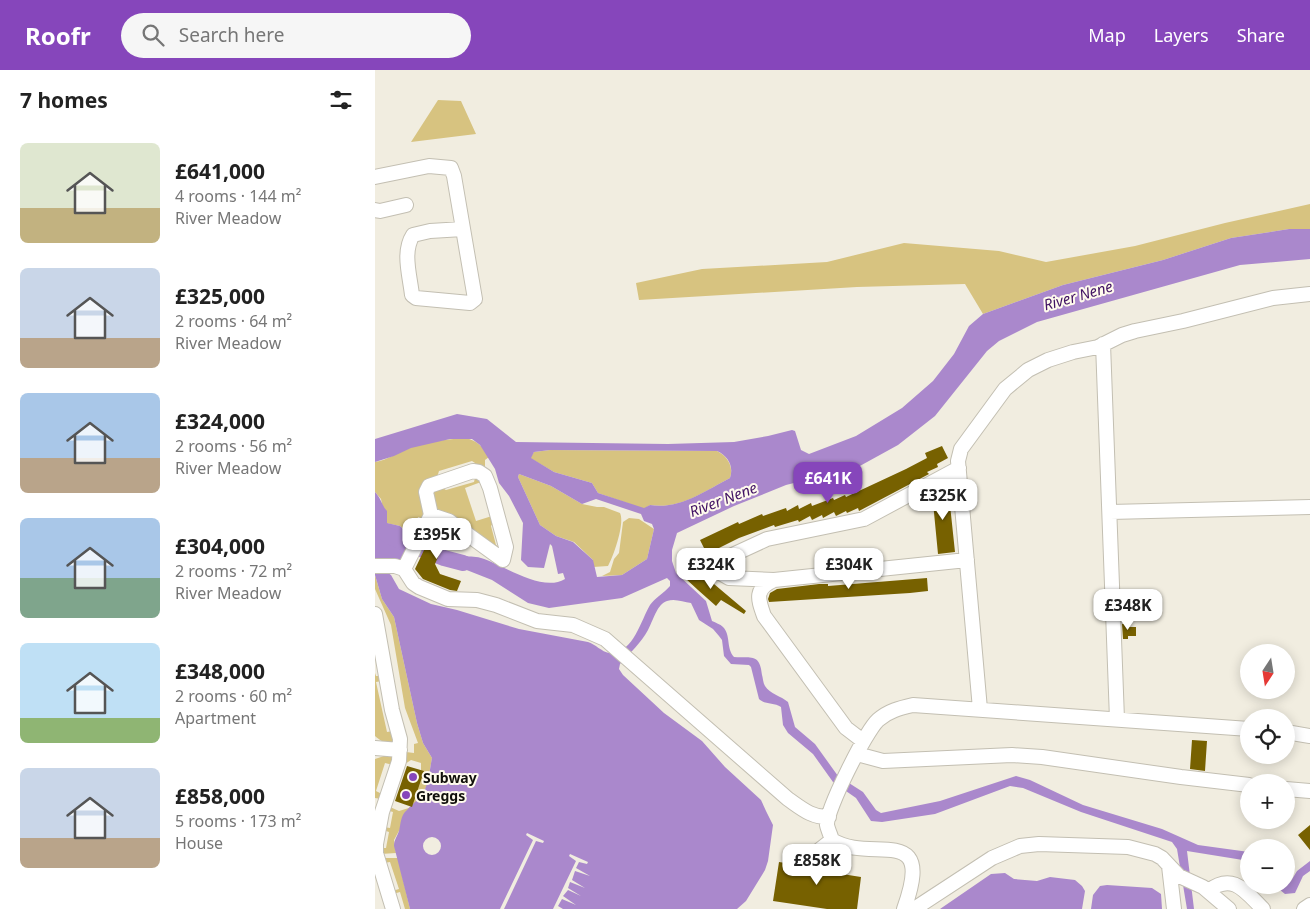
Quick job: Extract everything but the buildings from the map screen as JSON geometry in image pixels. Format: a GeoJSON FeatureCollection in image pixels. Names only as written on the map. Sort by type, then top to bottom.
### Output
{"type":"FeatureCollection","features":[{"type":"Feature","properties":{"kind":"street"},"geometry":{"type":"LineString","coordinates":[[375,177],[429,166],[451,168],[463,229],[475,299],[471,303],[417,298],[412,295],[407,252],[408,242],[413,235],[430,231],[463,229]]}},
{"type":"Feature","properties":{"kind":"street"},"geometry":{"type":"LineString","coordinates":[[375,210],[380,211],[406,205]]}},
{"type":"Feature","properties":{"kind":"street"},"geometry":{"type":"LineString","coordinates":[[980,709],[959,454],[964,444],[1005,389],[1020,375],[1037,365],[1059,355],[1097,347],[1122,335],[1273,298],[1310,294]]}},
{"type":"Feature","properties":{"kind":"street"},"geometry":{"type":"LineString","coordinates":[[1103,344],[1117,719]]}},
{"type":"Feature","properties":{"kind":"street"},"geometry":{"type":"LineString","coordinates":[[959,468],[864,519],[767,539],[715,563],[721,574],[729,578],[774,580],[967,560]]}},
{"type":"Feature","properties":{"kind":"street"},"geometry":{"type":"LineString","coordinates":[[473,471],[483,474],[490,488],[506,547],[503,560],[449,522],[431,516],[426,497],[429,486],[473,471]]}},
{"type":"Feature","properties":{"kind":"street"},"geometry":{"type":"LineString","coordinates":[[1110,512],[1310,507]]}},
{"type":"Feature","properties":{"kind":"street"},"geometry":{"type":"LineString","coordinates":[[405,569],[417,547],[427,520],[431,516]]}},
{"type":"Feature","properties":{"kind":"street"},"geometry":{"type":"LineString","coordinates":[[381,566],[405,569]]}},
{"type":"Feature","properties":{"kind":"street"},"geometry":{"type":"LineString","coordinates":[[405,569],[413,583],[419,588],[448,599],[456,601],[477,600],[502,607],[537,621],[573,625],[605,639],[809,814],[820,818],[829,817]]}},
{"type":"Feature","properties":{"kind":"street"},"geometry":{"type":"LineString","coordinates":[[774,580],[764,585],[759,594],[764,616],[860,748],[874,760],[1012,755],[1041,757],[1162,775],[1240,784]]}},
{"type":"Feature","properties":{"kind":"street"},"geometry":{"type":"LineString","coordinates":[[375,614],[392,710],[400,739],[400,750],[395,773],[382,812],[376,844],[376,853],[393,909]]}},
{"type":"Feature","properties":{"kind":"street"},"geometry":{"type":"LineString","coordinates":[[904,909],[913,874],[911,862],[907,856],[893,850],[842,846],[832,840],[827,825],[840,789],[860,748],[876,722],[895,709],[913,705],[1240,728]]}},
{"type":"Feature","properties":{"kind":"street"},"geometry":{"type":"LineString","coordinates":[[1295,734],[1310,736]]}},
{"type":"Feature","properties":{"kind":"street"},"geometry":{"type":"LineString","coordinates":[[375,748],[400,750]]}},
{"type":"Feature","properties":{"kind":"street"},"geometry":{"type":"LineString","coordinates":[[1295,790],[1310,791]]}},
{"type":"Feature","properties":{"kind":"street"},"geometry":{"type":"LineString","coordinates":[[794,856],[809,858],[832,840]]}},
{"type":"Feature","properties":{"kind":"street"},"geometry":{"type":"LineString","coordinates":[[914,909],[992,858],[1019,846],[1039,844],[1128,847],[1155,854],[1162,858],[1179,876],[1208,891],[1229,909]]}},
{"type":"Feature","properties":{"kind":"street"},"geometry":{"type":"LineString","coordinates":[[1169,866],[1174,909]]}},
{"type":"Feature","properties":{"kind":"street"},"geometry":{"type":"LineString","coordinates":[[1208,891],[1217,884],[1232,882],[1243,889],[1263,909]]}},
{"type":"Feature","properties":{"kind":"street"},"geometry":{"type":"LineString","coordinates":[[1304,909],[1310,905]]}},
{"type":"Feature","properties":{"kind":"shaded area"},"geometry":{"type":"Polygon","coordinates":[[[438,100],[461,101],[476,134],[411,142],[438,100]]]}},
{"type":"Feature","properties":{"kind":"shaded area"},"geometry":{"type":"Polygon","coordinates":[[[1310,204],[1310,229],[1289,229],[1231,238],[1163,260],[1063,285],[983,314],[965,284],[857,287],[639,300],[636,283],[702,269],[827,262],[904,243],[999,251],[1046,262],[1135,246],[1310,204]]]}},
{"type":"Feature","properties":{"kind":"shaded area"},"geometry":{"type":"Polygon","coordinates":[[[465,438],[479,444],[489,457],[485,460],[485,472],[475,468],[475,463],[472,461],[439,471],[424,519],[418,517],[416,525],[421,527],[416,541],[400,526],[386,523],[381,499],[375,492],[375,462],[420,444],[465,438]]]}},
{"type":"Feature","properties":{"kind":"shaded area"},"geometry":{"type":"Polygon","coordinates":[[[550,450],[717,451],[729,462],[731,474],[730,478],[702,494],[672,505],[650,505],[644,509],[598,493],[592,483],[554,472],[530,458],[534,452],[550,450]]]}},
{"type":"Feature","properties":{"kind":"shaded area"},"geometry":{"type":"Polygon","coordinates":[[[476,474],[480,475],[496,519],[491,526],[496,545],[503,549],[500,553],[435,509],[431,488],[437,485],[446,490],[474,482],[476,474]],[[481,482],[465,488],[476,521],[492,516],[481,482]]]}},
{"type":"Feature","properties":{"kind":"shaded area"},"geometry":{"type":"Polygon","coordinates":[[[519,474],[551,486],[582,504],[604,507],[620,513],[620,531],[608,566],[593,567],[593,560],[574,542],[556,536],[540,525],[518,477],[519,474]]]}},
{"type":"Feature","properties":{"kind":"shaded area"},"geometry":{"type":"Polygon","coordinates":[[[629,518],[639,519],[654,529],[647,559],[622,575],[602,576],[610,572],[614,559],[619,553],[623,522],[629,518]]]}},
{"type":"Feature","properties":{"kind":"shaded area"},"geometry":{"type":"Polygon","coordinates":[[[375,575],[382,599],[394,617],[417,723],[423,743],[432,758],[427,786],[412,807],[421,763],[411,760],[405,764],[403,762],[406,752],[414,753],[414,744],[418,743],[405,708],[391,625],[375,589],[375,575]]]}},
{"type":"Feature","properties":{"kind":"shaded area"},"geometry":{"type":"Polygon","coordinates":[[[375,673],[376,676],[382,676],[382,681],[376,682],[387,732],[393,731],[394,742],[391,743],[384,742],[375,736],[375,673]]]}},
{"type":"Feature","properties":{"kind":"shaded area"},"geometry":{"type":"Polygon","coordinates":[[[384,753],[393,756],[393,765],[385,763],[376,791],[382,794],[381,799],[375,798],[375,759],[384,756],[384,753]]]}},
{"type":"Feature","properties":{"kind":"shaded area"},"geometry":{"type":"Polygon","coordinates":[[[390,807],[399,811],[412,807],[394,840],[396,853],[381,854],[380,848],[386,848],[389,832],[383,830],[384,827],[390,828],[393,812],[386,810],[390,807]]]}},
{"type":"Feature","properties":{"kind":"shaded area"},"geometry":{"type":"Polygon","coordinates":[[[383,858],[398,858],[410,909],[405,909],[400,892],[393,894],[392,891],[399,889],[390,862],[384,863],[383,858]]]}},
{"type":"Feature","properties":{"kind":"water"},"geometry":{"type":"Polygon","coordinates":[[[1289,229],[1310,229],[1310,259],[1240,265],[1037,322],[999,341],[987,351],[935,416],[898,445],[858,467],[786,485],[734,506],[677,533],[672,550],[672,561],[676,573],[706,601],[712,621],[721,625],[725,630],[730,650],[734,657],[750,657],[757,660],[765,686],[788,702],[795,727],[815,744],[838,776],[863,792],[876,810],[881,813],[940,801],[1016,776],[1030,780],[1083,805],[1162,829],[1198,845],[1240,851],[1240,860],[1187,851],[1194,909],[1187,909],[1177,849],[1172,842],[1081,812],[1023,788],[1010,786],[935,814],[882,822],[871,821],[856,798],[833,782],[813,754],[788,733],[783,725],[781,707],[759,699],[751,667],[749,665],[731,664],[724,656],[722,640],[713,629],[699,620],[691,603],[673,600],[667,601],[661,606],[645,635],[620,664],[619,669],[664,713],[702,741],[725,767],[761,800],[773,825],[768,861],[765,870],[746,901],[737,909],[410,909],[394,844],[403,815],[425,789],[432,758],[423,743],[417,723],[394,617],[382,599],[375,575],[375,492],[387,511],[387,523],[400,526],[416,541],[403,559],[393,560],[384,570],[391,575],[399,589],[431,604],[519,629],[588,642],[609,653],[617,652],[630,643],[650,605],[670,586],[670,581],[667,578],[622,598],[549,608],[528,603],[492,580],[440,562],[444,550],[454,555],[481,558],[545,583],[565,579],[563,573],[558,574],[550,544],[544,568],[528,567],[521,560],[523,523],[509,496],[499,483],[495,469],[480,445],[472,439],[450,439],[411,448],[375,462],[375,439],[457,414],[487,419],[516,442],[668,444],[734,442],[792,430],[795,431],[801,450],[809,454],[856,436],[902,408],[933,381],[954,354],[969,326],[983,314],[1063,285],[1163,260],[1231,238],[1289,229]],[[550,450],[534,452],[531,458],[554,472],[592,483],[598,493],[644,508],[650,505],[661,506],[681,502],[701,494],[730,478],[731,466],[724,456],[717,451],[550,450]],[[519,474],[518,477],[540,525],[556,536],[573,542],[593,560],[597,577],[622,575],[647,559],[654,529],[652,524],[644,521],[641,514],[596,499],[582,504],[551,486],[519,474]]]}},
{"type":"Feature","properties":{"kind":"water"},"geometry":{"type":"Polygon","coordinates":[[[1310,861],[1310,871],[1303,876],[1295,893],[1295,874],[1310,861]]]}},
{"type":"Feature","properties":{"kind":"water"},"geometry":{"type":"Polygon","coordinates":[[[1005,873],[1014,879],[1037,881],[1050,877],[1075,880],[1085,891],[1082,909],[940,909],[991,874],[1005,873]]]}},
{"type":"Feature","properties":{"kind":"water"},"geometry":{"type":"Polygon","coordinates":[[[1100,886],[1152,888],[1161,894],[1162,909],[1091,909],[1093,895],[1100,886]]]}},
{"type":"Feature","properties":{"kind":"pier"},"geometry":{"type":"Polygon","coordinates":[[[527,833],[544,841],[543,843],[536,841],[504,909],[500,909],[533,840],[526,835],[527,833]]]}},
{"type":"Feature","properties":{"kind":"pier"},"geometry":{"type":"Polygon","coordinates":[[[432,837],[438,840],[441,846],[438,852],[432,855],[426,852],[423,846],[426,840],[432,837]]]}},
{"type":"Feature","properties":{"kind":"pier"},"geometry":{"type":"Polygon","coordinates":[[[570,854],[588,862],[587,864],[579,862],[576,868],[590,876],[575,871],[572,880],[585,888],[570,882],[568,888],[581,896],[568,890],[563,896],[576,905],[562,899],[558,906],[563,909],[553,909],[576,861],[569,856],[570,854]]]}},
{"type":"Feature","properties":{"kind":"waterway","name":"River Nene"},"geometry":{"type":"LineString","coordinates":[[375,510],[381,531],[389,536],[444,558],[463,563]]}},
{"type":"Feature","properties":{"kind":"place","name":"Subway"},"geometry":{"type":"Point","coordinates":[413,777]}},
{"type":"Feature","properties":{"kind":"place","name":"Greggs"},"geometry":{"type":"Point","coordinates":[406,795]}}]}
